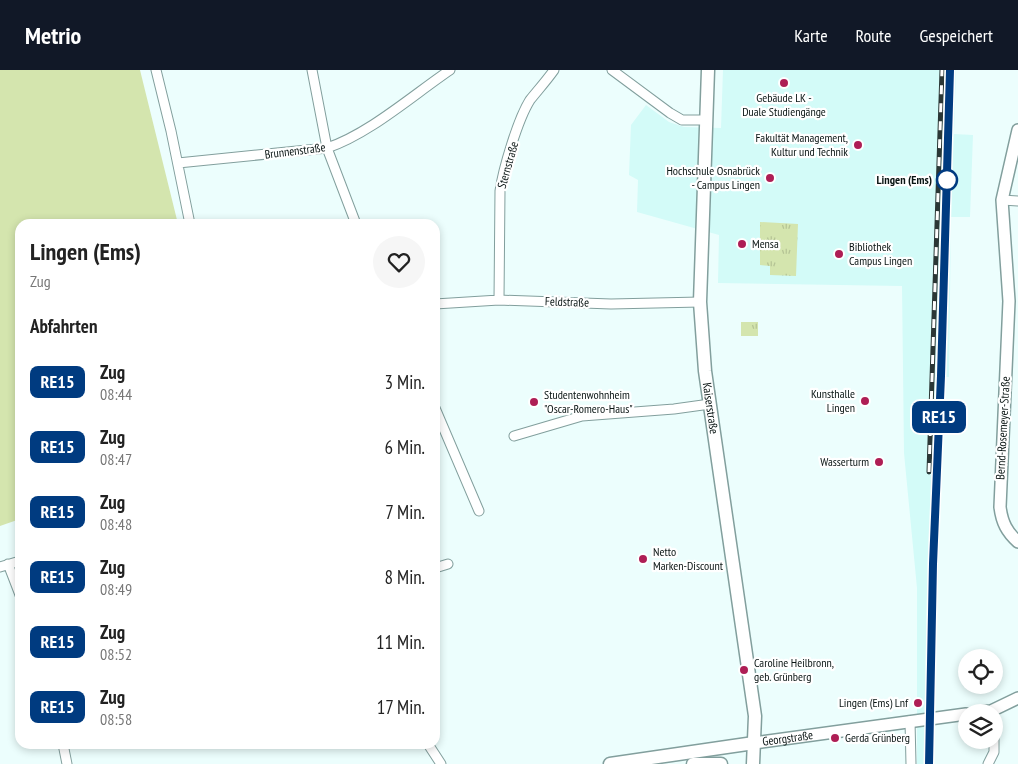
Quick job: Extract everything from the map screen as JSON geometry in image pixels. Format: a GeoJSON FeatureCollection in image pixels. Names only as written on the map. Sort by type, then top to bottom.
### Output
{"type":"FeatureCollection","features":[{"type":"Feature","properties":{"kind":"main road","name":"Kaiserstraße"},"geometry":{"type":"LineString","coordinates":[[708,70],[700,302],[704,362],[755,716],[753,764]]}},
{"type":"Feature","properties":{"kind":"main road","name":"Georgstraße"},"geometry":{"type":"LineString","coordinates":[[610,764],[637,763],[754,743]]}},
{"type":"Feature","properties":{"kind":"main road"},"geometry":{"type":"LineString","coordinates":[[693,764],[721,764]]}},
{"type":"Feature","properties":{"kind":"street"},"geometry":{"type":"LineString","coordinates":[[156,70],[189,219]]}},
{"type":"Feature","properties":{"kind":"street"},"geometry":{"type":"LineString","coordinates":[[312,70],[327,148],[354,219]]}},
{"type":"Feature","properties":{"kind":"street","name":"Brunnenstraße"},"geometry":{"type":"LineString","coordinates":[[178,163],[327,148],[363,131],[450,70]]}},
{"type":"Feature","properties":{"kind":"street","name":"Sternstraße"},"geometry":{"type":"LineString","coordinates":[[499,300],[500,191],[502,179],[522,118],[530,102],[554,70]]}},
{"type":"Feature","properties":{"kind":"street"},"geometry":{"type":"LineString","coordinates":[[612,70],[682,120],[707,120]]}},
{"type":"Feature","properties":{"kind":"street","name":"Bernd-Rosemeyer-Straße"},"geometry":{"type":"LineString","coordinates":[[1018,130],[1002,200],[1014,301],[1000,507],[1006,529],[1018,542]]}},
{"type":"Feature","properties":{"kind":"street"},"geometry":{"type":"LineString","coordinates":[[1002,200],[1018,202]]}},
{"type":"Feature","properties":{"kind":"street","name":"Feldstraße"},"geometry":{"type":"LineString","coordinates":[[440,304],[499,300],[611,304],[700,302]]}},
{"type":"Feature","properties":{"kind":"street"},"geometry":{"type":"LineString","coordinates":[[514,436],[582,416],[674,409],[710,404]]}},
{"type":"Feature","properties":{"kind":"street"},"geometry":{"type":"LineString","coordinates":[[440,420],[479,511]]}},
{"type":"Feature","properties":{"kind":"street"},"geometry":{"type":"LineString","coordinates":[[440,566],[448,564]]}},
{"type":"Feature","properties":{"kind":"street"},"geometry":{"type":"LineString","coordinates":[[4,566],[15,586]]}},
{"type":"Feature","properties":{"kind":"street"},"geometry":{"type":"LineString","coordinates":[[1003,705],[1018,698]]}},
{"type":"Feature","properties":{"kind":"street","name":"Georgstraße"},"geometry":{"type":"LineString","coordinates":[[754,743],[958,715]]}},
{"type":"Feature","properties":{"kind":"street"},"geometry":{"type":"LineString","coordinates":[[910,721],[910,764]]}},
{"type":"Feature","properties":{"kind":"street"},"geometry":{"type":"LineString","coordinates":[[64,749],[67,764]]}},
{"type":"Feature","properties":{"kind":"street"},"geometry":{"type":"LineString","coordinates":[[431,749],[441,764]]}},
{"type":"Feature","properties":{"kind":"street"},"geometry":{"type":"LineString","coordinates":[[988,764],[994,749]]}},
{"type":"Feature","properties":{"kind":"shaded area","name":"Hochschule Osnabrück - Campus Lingen"},"geometry":{"type":"Polygon","coordinates":[[[723,70],[956,70],[954,134],[973,135],[970,217],[951,217],[949,377],[944,377],[933,764],[917,764],[917,588],[904,453],[902,286],[718,283],[719,235],[637,212],[638,180],[629,175],[631,125],[646,105],[669,122],[684,127],[721,128],[723,70]]]}},
{"type":"Feature","properties":{"kind":"green space"},"geometry":{"type":"Polygon","coordinates":[[[0,70],[140,70],[177,219],[15,219],[15,521],[0,526],[0,70]]]}},
{"type":"Feature","properties":{"kind":"green space"},"geometry":{"type":"Polygon","coordinates":[[[760,222],[798,224],[796,276],[770,275],[770,266],[760,265],[760,222]]]}},
{"type":"Feature","properties":{"kind":"green space"},"geometry":{"type":"Polygon","coordinates":[[[741,322],[758,322],[758,336],[741,336],[741,322]]]}},
{"type":"Feature","properties":{"kind":"railway"},"geometry":{"type":"LineString","coordinates":[[929,472],[942,70]]}},
{"type":"Feature","properties":{"kind":"railway"},"geometry":{"type":"LineString","coordinates":[[929,764],[933,564],[941,376],[949,70]]}},
{"type":"Feature","properties":{"kind":"train","name":"RE15"},"geometry":{"type":"LineString","coordinates":[[929,764],[933,564],[941,376],[950,70]]}},
{"type":"Feature","properties":{"kind":"place","name":"Gebäude LK - Duale Studiengänge"},"geometry":{"type":"Point","coordinates":[784,83]}},
{"type":"Feature","properties":{"kind":"place","name":"Fakultät Management, Kultur und Technik"},"geometry":{"type":"Point","coordinates":[858,145]}},
{"type":"Feature","properties":{"kind":"place","name":"Hochschule Osnabrück - Campus Lingen"},"geometry":{"type":"Point","coordinates":[770,178]}},
{"type":"Feature","properties":{"kind":"place","name":"Lingen (Ems)"},"geometry":{"type":"Point","coordinates":[947,180]}},
{"type":"Feature","properties":{"kind":"place","name":"Mensa"},"geometry":{"type":"Point","coordinates":[742,244]}},
{"type":"Feature","properties":{"kind":"place","name":"Bibliothek Campus Lingen"},"geometry":{"type":"Point","coordinates":[839,254]}},
{"type":"Feature","properties":{"kind":"place","name":"Kunsthalle Lingen"},"geometry":{"type":"Point","coordinates":[865,401]}},
{"type":"Feature","properties":{"kind":"place","name":"Studentenwohnheim \"Oscar-Romero-Haus\""},"geometry":{"type":"Point","coordinates":[534,402]}},
{"type":"Feature","properties":{"kind":"place","name":"Wasserturm"},"geometry":{"type":"Point","coordinates":[879,462]}},
{"type":"Feature","properties":{"kind":"place","name":"Netto Marken-Discount"},"geometry":{"type":"Point","coordinates":[643,559]}},
{"type":"Feature","properties":{"kind":"place","name":"Caroline Heilbronn, geb. Grünberg"},"geometry":{"type":"Point","coordinates":[744,670]}},
{"type":"Feature","properties":{"kind":"place","name":"Lingen (Ems) Lnf"},"geometry":{"type":"Point","coordinates":[918,703]}},
{"type":"Feature","properties":{"kind":"place","name":"Gerda Grünberg"},"geometry":{"type":"Point","coordinates":[835,738]}}]}
